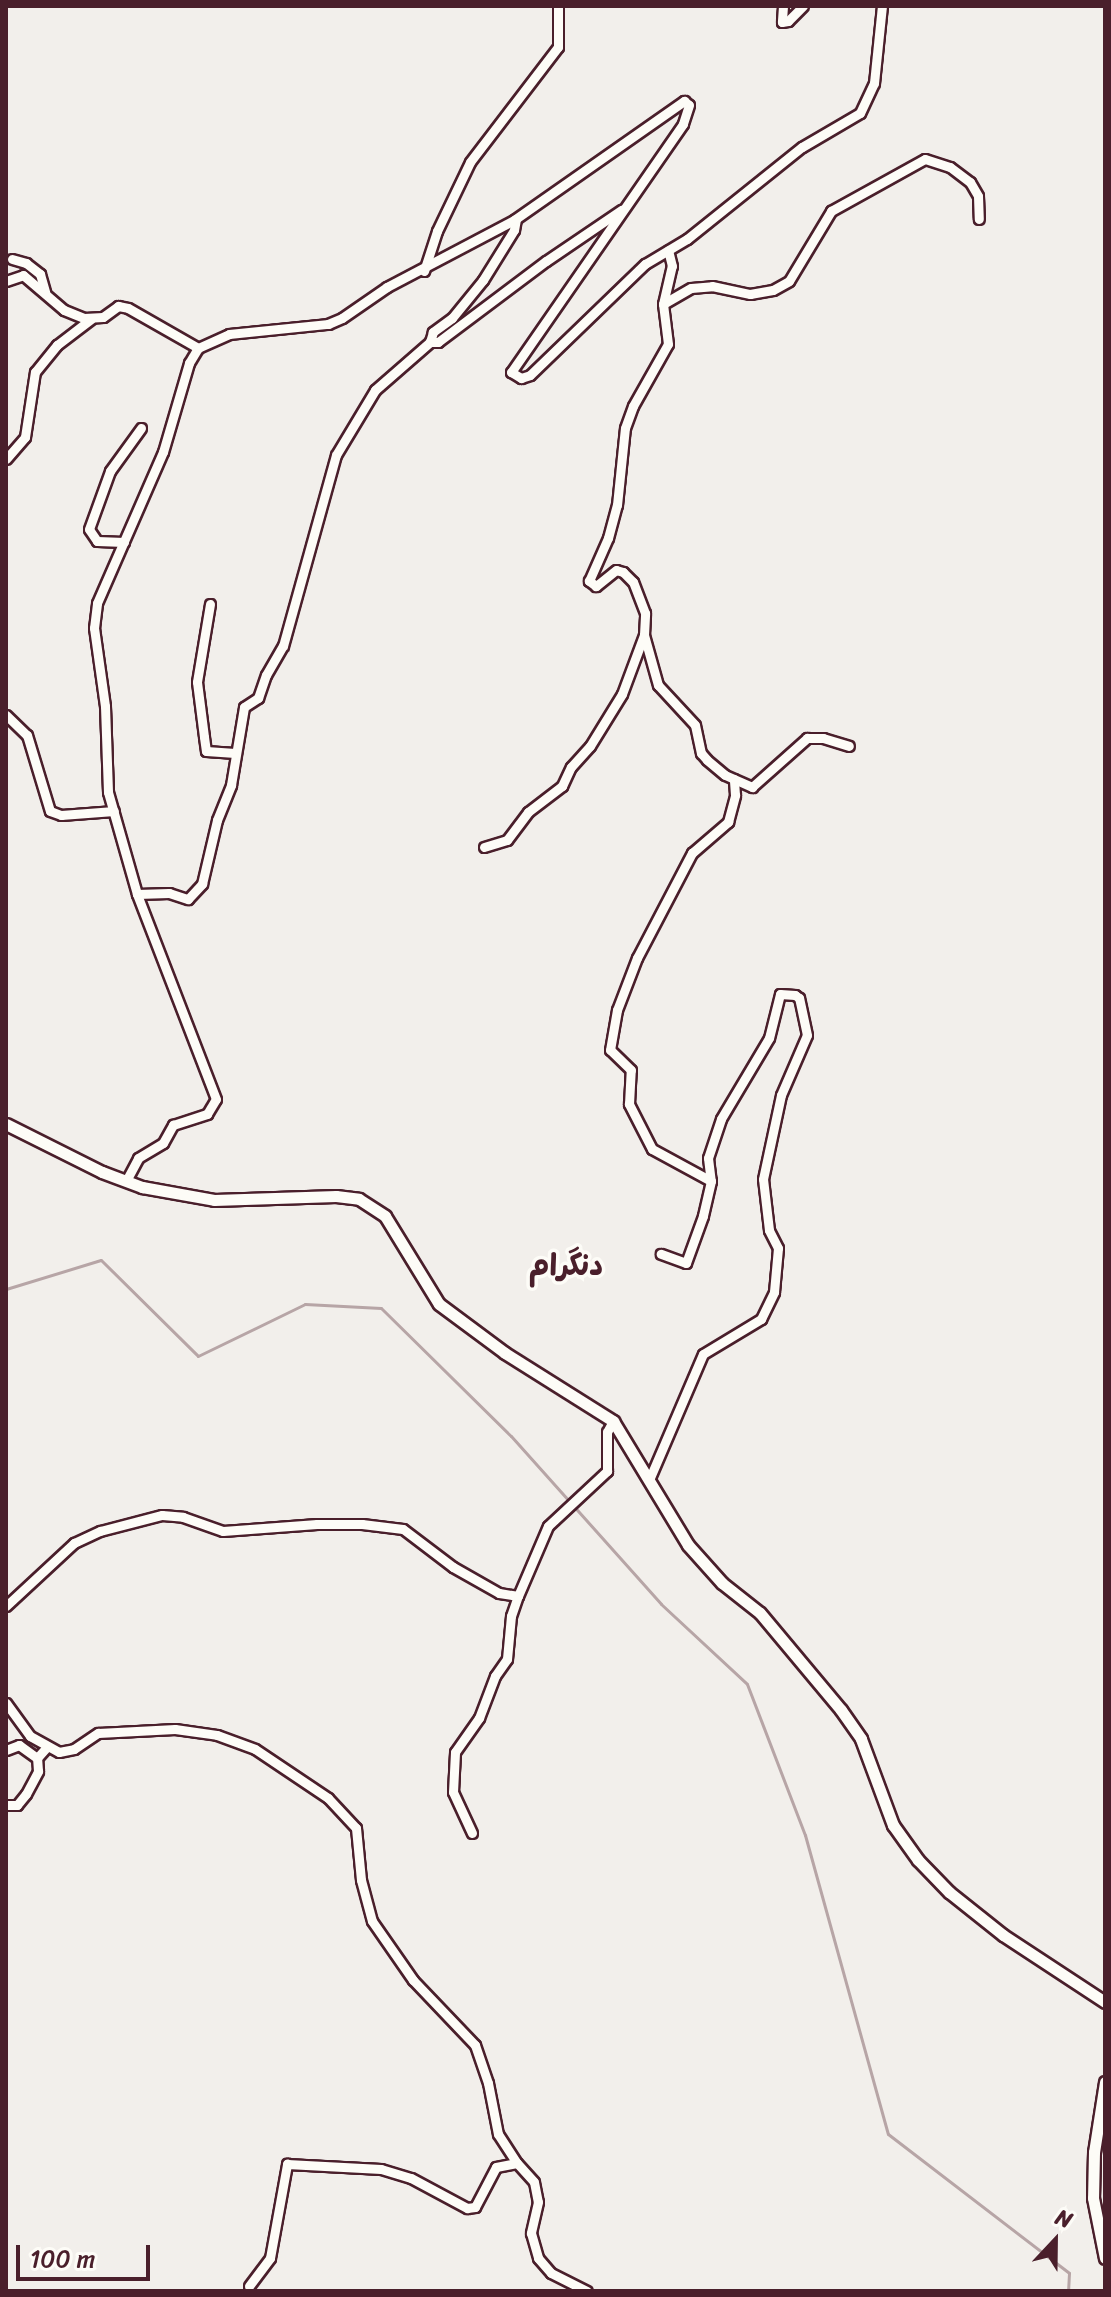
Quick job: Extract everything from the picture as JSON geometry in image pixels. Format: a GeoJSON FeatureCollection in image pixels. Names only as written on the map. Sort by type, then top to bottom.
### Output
{"type":"FeatureCollection","features":[{"type":"Feature","properties":{"kind":"main road"},"geometry":{"type":"LineString","coordinates":[[6,1124],[126,1181],[167,1193],[214,1200],[312,1196],[359,1199],[385,1216],[427,1288],[454,1317],[613,1421],[702,1561],[760,1613],[841,1710],[861,1739],[893,1825],[918,1860],[949,1892],[1003,1935],[1102,1997],[1105,2002]]}},
{"type":"Feature","properties":{"kind":"main road"},"geometry":{"type":"LineString","coordinates":[[1105,2082],[1094,2152],[1105,2258]]}},
{"type":"Feature","properties":{"kind":"street"},"geometry":{"type":"LineString","coordinates":[[424,271],[437,231],[470,162],[558,47],[558,6]]}},
{"type":"Feature","properties":{"kind":"street"},"geometry":{"type":"LineString","coordinates":[[783,6],[782,22],[788,21],[803,6]]}},
{"type":"Feature","properties":{"kind":"street"},"geometry":{"type":"LineString","coordinates":[[126,1181],[138,1158],[163,1143],[173,1125],[207,1114],[216,1099],[137,894],[108,792],[105,706],[94,628],[97,603],[163,452],[189,363],[198,348],[229,334],[328,324],[387,287],[424,271],[516,219],[684,101],[689,105],[683,124],[515,364],[513,376],[530,375],[611,293],[645,264],[668,250],[802,147],[860,113],[874,83],[882,6]]}},
{"type":"Feature","properties":{"kind":"street"},"geometry":{"type":"LineString","coordinates":[[663,304],[691,288],[712,286],[750,294],[773,290],[789,281],[831,211],[925,159],[950,167],[970,182],[978,196],[979,219]]}},
{"type":"Feature","properties":{"kind":"street"},"geometry":{"type":"LineString","coordinates":[[430,342],[438,342],[546,261],[623,209]]}},
{"type":"Feature","properties":{"kind":"street"},"geometry":{"type":"LineString","coordinates":[[137,894],[169,893],[188,899],[202,884],[217,820],[231,785],[244,707],[258,698],[266,675],[283,646],[323,495],[343,439],[375,390],[430,342],[433,332],[452,318],[483,280],[508,241],[516,219]]}},
{"type":"Feature","properties":{"kind":"street"},"geometry":{"type":"LineString","coordinates":[[484,847],[507,840],[528,812],[562,786],[578,755],[590,746],[622,694],[644,635],[645,613],[633,582],[623,572],[616,570],[596,586],[589,581],[608,538],[617,505],[625,428],[668,344],[663,304],[672,266],[668,250]]}},
{"type":"Feature","properties":{"kind":"street"},"geometry":{"type":"LineString","coordinates":[[12,259],[32,266],[40,274],[45,292]]}},
{"type":"Feature","properties":{"kind":"street"},"geometry":{"type":"LineString","coordinates":[[6,281],[23,275],[64,310],[91,319],[103,317],[118,306],[128,308],[198,348]]}},
{"type":"Feature","properties":{"kind":"street"},"geometry":{"type":"LineString","coordinates":[[6,459],[25,437],[35,372],[57,345],[91,319]]}},
{"type":"Feature","properties":{"kind":"street"},"geometry":{"type":"LineString","coordinates":[[124,542],[97,541],[89,529],[110,471],[141,428]]}},
{"type":"Feature","properties":{"kind":"street"},"geometry":{"type":"LineString","coordinates":[[210,604],[197,682],[206,751],[235,753]]}},
{"type":"Feature","properties":{"kind":"street"},"geometry":{"type":"LineString","coordinates":[[644,635],[658,685],[695,725],[698,745],[707,760],[734,779],[756,785],[765,773],[807,738],[823,738],[849,746]]}},
{"type":"Feature","properties":{"kind":"street"},"geometry":{"type":"LineString","coordinates":[[6,715],[27,735],[50,811],[61,815],[114,811]]}},
{"type":"Feature","properties":{"kind":"street"},"geometry":{"type":"LineString","coordinates":[[711,1181],[652,1149],[629,1104],[631,1070],[610,1050],[615,1017],[637,958],[692,853],[728,822],[735,795],[734,779]]}},
{"type":"Feature","properties":{"kind":"street"},"geometry":{"type":"LineString","coordinates":[[649,1480],[703,1354],[761,1319],[774,1292],[778,1248],[769,1230],[763,1179],[781,1095],[807,1035],[799,998],[795,995],[780,994],[769,1038],[721,1119],[708,1158],[711,1181],[686,1263],[661,1254]]}},
{"type":"Feature","properties":{"kind":"street"},"geometry":{"type":"LineString","coordinates":[[472,1833],[453,1792],[455,1752],[479,1718],[495,1676],[507,1659],[511,1616],[536,1547],[553,1523],[607,1471],[607,1432],[613,1421]]}},
{"type":"Feature","properties":{"kind":"street"},"geometry":{"type":"LineString","coordinates":[[6,1606],[74,1543],[100,1531],[162,1515],[183,1517],[223,1531],[317,1524],[403,1529],[453,1567],[499,1593],[518,1596]]}},
{"type":"Feature","properties":{"kind":"street"},"geometry":{"type":"LineString","coordinates":[[6,1703],[30,1736],[47,1747],[66,1752],[98,1733],[175,1729],[217,1735],[255,1749],[328,1798],[356,1828],[361,1880],[372,1921],[413,1980],[475,2045],[488,2083],[498,2134],[534,2182],[538,2202],[531,2233],[538,2258],[551,2273],[587,2291]]}},
{"type":"Feature","properties":{"kind":"street"},"geometry":{"type":"LineString","coordinates":[[6,1750],[19,1745],[37,1758]]}},
{"type":"Feature","properties":{"kind":"street"},"geometry":{"type":"LineString","coordinates":[[6,1805],[17,1805],[26,1794],[38,1771],[37,1758],[47,1747]]}},
{"type":"Feature","properties":{"kind":"street"},"geometry":{"type":"LineString","coordinates":[[249,2286],[270,2258],[287,2164],[381,2169],[411,2178],[467,2208],[475,2207],[496,2167],[517,2163]]}},
{"type":"Feature","properties":{"kind":"waterway"},"geometry":{"type":"LineString","coordinates":[[6,1289],[101,1260],[198,1356],[305,1304],[381,1308],[511,1436],[661,1604],[747,1684],[805,1835],[888,2134],[1069,2273],[1068,2291]]}},
{"type":"Feature","properties":{"kind":"district","name":"دنگرام"},"geometry":{"type":"Point","coordinates":[566,1265]}}]}
